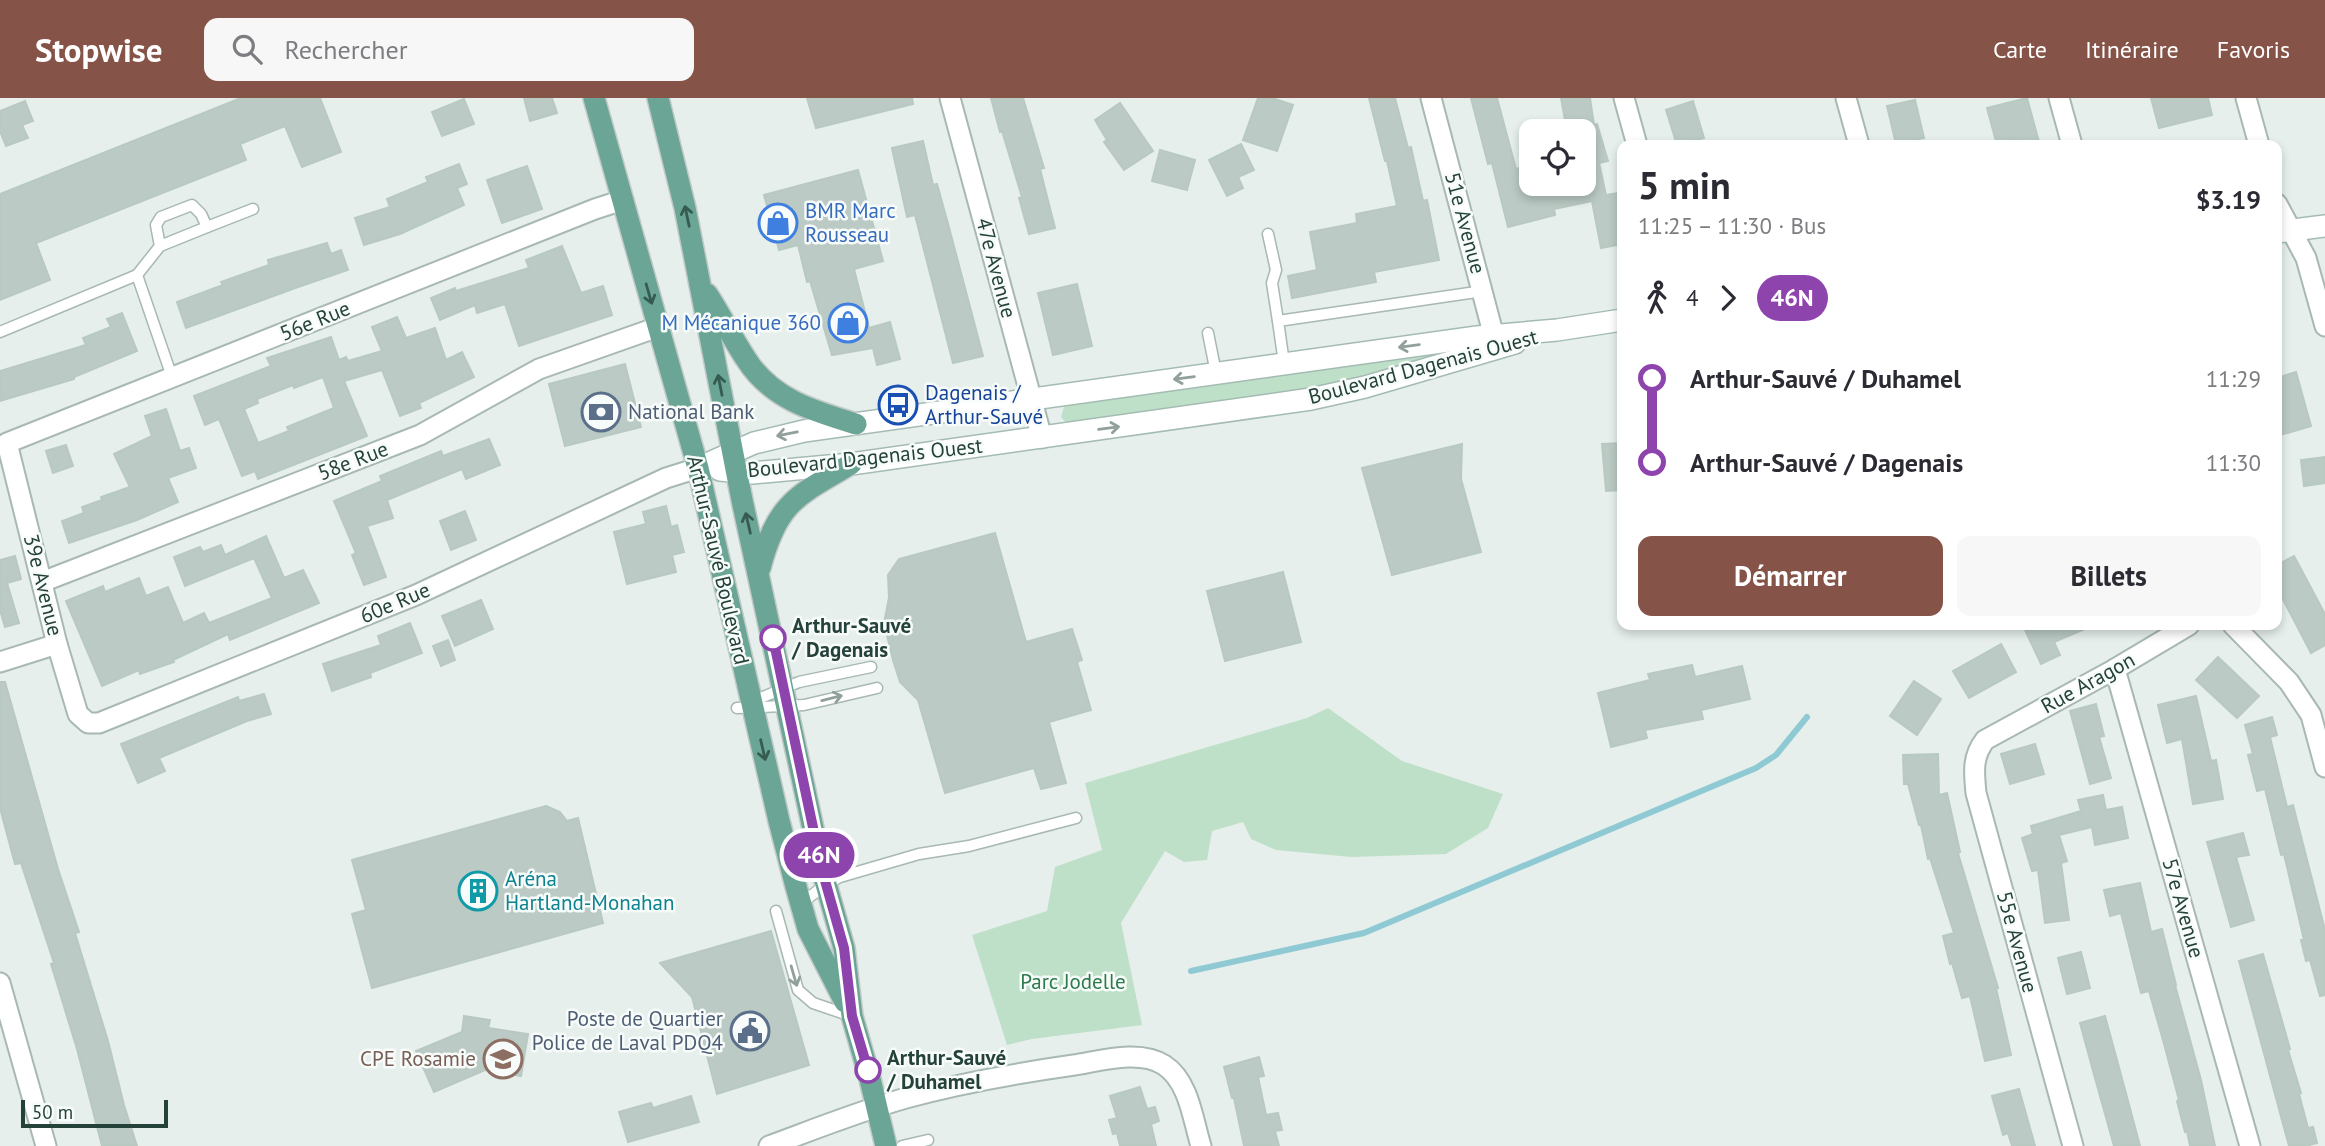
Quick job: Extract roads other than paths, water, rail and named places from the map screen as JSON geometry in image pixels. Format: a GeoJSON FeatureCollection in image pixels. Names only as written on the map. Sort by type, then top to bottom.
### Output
{"type":"FeatureCollection","features":[{"type":"Feature","properties":{"kind":"main road","name":"Arthur-Sauvé Boulevard"},"geometry":{"type":"LineString","coordinates":[[594,98],[698,468],[779,821],[808,929],[852,1016]]}},
{"type":"Feature","properties":{"kind":"main road","name":"Arthur-Sauvé Boulevard"},"geometry":{"type":"LineString","coordinates":[[658,98],[685,208],[735,462],[826,884],[844,948],[852,1016],[886,1146]]}},
{"type":"Feature","properties":{"kind":"main road"},"geometry":{"type":"LineString","coordinates":[[2284,231],[2325,226]]}},
{"type":"Feature","properties":{"kind":"main road"},"geometry":{"type":"LineString","coordinates":[[700,283],[746,359],[769,386],[810,410],[856,424]]}},
{"type":"Feature","properties":{"kind":"main road","name":"Boulevard Dagenais Ouest"},"geometry":{"type":"LineString","coordinates":[[698,468],[735,462],[773,437],[1284,363],[1496,342],[1617,321]]}},
{"type":"Feature","properties":{"kind":"main road","name":"Boulevard Dagenais Ouest"},"geometry":{"type":"LineString","coordinates":[[735,462],[769,472],[851,464],[1344,393],[1496,342]]}},
{"type":"Feature","properties":{"kind":"main road"},"geometry":{"type":"LineString","coordinates":[[759,574],[769,538],[782,512],[800,495],[851,464]]}},
{"type":"Feature","properties":{"kind":"street","name":"47e Avenue"},"geometry":{"type":"LineString","coordinates":[[950,98],[1042,438]]}},
{"type":"Feature","properties":{"kind":"street","name":"51e Avenue"},"geometry":{"type":"LineString","coordinates":[[1432,98],[1496,342]]}},
{"type":"Feature","properties":{"kind":"street"},"geometry":{"type":"LineString","coordinates":[[1624,98],[1636,140]]}},
{"type":"Feature","properties":{"kind":"street"},"geometry":{"type":"LineString","coordinates":[[1846,98],[1858,140]]}},
{"type":"Feature","properties":{"kind":"street"},"geometry":{"type":"LineString","coordinates":[[2059,98],[2071,140]]}},
{"type":"Feature","properties":{"kind":"street"},"geometry":{"type":"LineString","coordinates":[[2246,98],[2258,140]]}},
{"type":"Feature","properties":{"kind":"street","name":"56e Rue"},"geometry":{"type":"LineString","coordinates":[[7,443],[578,216],[623,201]]}},
{"type":"Feature","properties":{"kind":"street"},"geometry":{"type":"LineString","coordinates":[[2284,231],[2306,258],[2325,326]]}},
{"type":"Feature","properties":{"kind":"street","name":"58e Rue"},"geometry":{"type":"LineString","coordinates":[[42,582],[420,435],[539,369],[659,327]]}},
{"type":"Feature","properties":{"kind":"street","name":"39e Avenue"},"geometry":{"type":"LineString","coordinates":[[7,443],[57,644],[78,714],[88,723]]}},
{"type":"Feature","properties":{"kind":"street","name":"60e Rue"},"geometry":{"type":"LineString","coordinates":[[88,723],[99,723],[416,595],[666,478],[698,468]]}},
{"type":"Feature","properties":{"kind":"street","name":"Rue Aragon"},"geometry":{"type":"LineString","coordinates":[[1986,740],[2181,630]]}},
{"type":"Feature","properties":{"kind":"street"},"geometry":{"type":"LineString","coordinates":[[2238,630],[2289,682],[2311,715],[2325,767]]}},
{"type":"Feature","properties":{"kind":"street"},"geometry":{"type":"LineString","coordinates":[[0,662],[57,644]]}},
{"type":"Feature","properties":{"kind":"street","name":"57e Avenue"},"geometry":{"type":"LineString","coordinates":[[2115,669],[2250,1146]]}},
{"type":"Feature","properties":{"kind":"street","name":"55e Avenue"},"geometry":{"type":"LineString","coordinates":[[1986,740],[1979,748],[1973,767],[1976,793],[2073,1146]]}},
{"type":"Feature","properties":{"kind":"street"},"geometry":{"type":"LineString","coordinates":[[0,983],[46,1146]]}},
{"type":"Feature","properties":{"kind":"street"},"geometry":{"type":"LineString","coordinates":[[769,1146],[877,1107],[948,1088],[1048,1069],[1137,1058],[1162,1064],[1171,1070],[1184,1090],[1201,1146]]}},
{"type":"Feature","properties":{"kind":"lane"},"geometry":{"type":"LineString","coordinates":[[160,246],[156,225],[161,217],[177,210],[192,205],[201,214],[207,227]]}},
{"type":"Feature","properties":{"kind":"lane"},"geometry":{"type":"LineString","coordinates":[[0,332],[137,275],[160,246],[253,209]]}},
{"type":"Feature","properties":{"kind":"lane"},"geometry":{"type":"LineString","coordinates":[[1268,234],[1276,270],[1272,283],[1284,363]]}},
{"type":"Feature","properties":{"kind":"lane"},"geometry":{"type":"LineString","coordinates":[[137,275],[172,377]]}},
{"type":"Feature","properties":{"kind":"lane"},"geometry":{"type":"LineString","coordinates":[[1278,321],[1483,291]]}},
{"type":"Feature","properties":{"kind":"lane"},"geometry":{"type":"LineString","coordinates":[[1208,334],[1216,373]]}},
{"type":"Feature","properties":{"kind":"lane"},"geometry":{"type":"LineString","coordinates":[[753,705],[786,697],[799,682],[871,667]]}},
{"type":"Feature","properties":{"kind":"lane"},"geometry":{"type":"LineString","coordinates":[[753,705],[786,697],[804,705],[877,688]]}},
{"type":"Feature","properties":{"kind":"lane"},"geometry":{"type":"LineString","coordinates":[[802,903],[826,884],[840,877],[919,854],[969,846],[1076,818]]}},
{"type":"Feature","properties":{"kind":"lane"},"geometry":{"type":"LineString","coordinates":[[776,911],[798,990],[807,1000],[818,1006],[852,1016]]}},
{"type":"Feature","properties":{"kind":"lane"},"geometry":{"type":"LineString","coordinates":[[902,1146],[928,1140]]}},
{"type":"Feature","properties":{"kind":"waterway"},"geometry":{"type":"LineString","coordinates":[[1191,971],[1364,933],[1756,768],[1776,755],[1807,717]]}},
{"type":"Feature","properties":{"kind":"place","name":"BMR Marc Rousseau"},"geometry":{"type":"Point","coordinates":[778,223]}},
{"type":"Feature","properties":{"kind":"place","name":"M Mécanique 360"},"geometry":{"type":"Point","coordinates":[848,323]}},
{"type":"Feature","properties":{"kind":"place","name":"Dagenais / Arthur-Sauvé"},"geometry":{"type":"Point","coordinates":[898,405]}},
{"type":"Feature","properties":{"kind":"place","name":"National Bank"},"geometry":{"type":"Point","coordinates":[601,412]}},
{"type":"Feature","properties":{"kind":"place","name":"Arthur-Sauvé / Dagenais"},"geometry":{"type":"Point","coordinates":[773,638]}},
{"type":"Feature","properties":{"kind":"place","name":"Aréna Hartland-Monahan"},"geometry":{"type":"Point","coordinates":[478,891]}},
{"type":"Feature","properties":{"kind":"place","name":"Poste de Quartier Police de Laval PDQ4"},"geometry":{"type":"Point","coordinates":[750,1031]}},
{"type":"Feature","properties":{"kind":"place","name":"CPE Rosamie"},"geometry":{"type":"Point","coordinates":[503,1059]}},
{"type":"Feature","properties":{"kind":"place","name":"Arthur-Sauvé / Duhamel"},"geometry":{"type":"Point","coordinates":[868,1070]}},
{"type":"Feature","properties":{"kind":"park label","name":"Parc Jodelle"},"geometry":{"type":"Point","coordinates":[1073,982]}}]}
